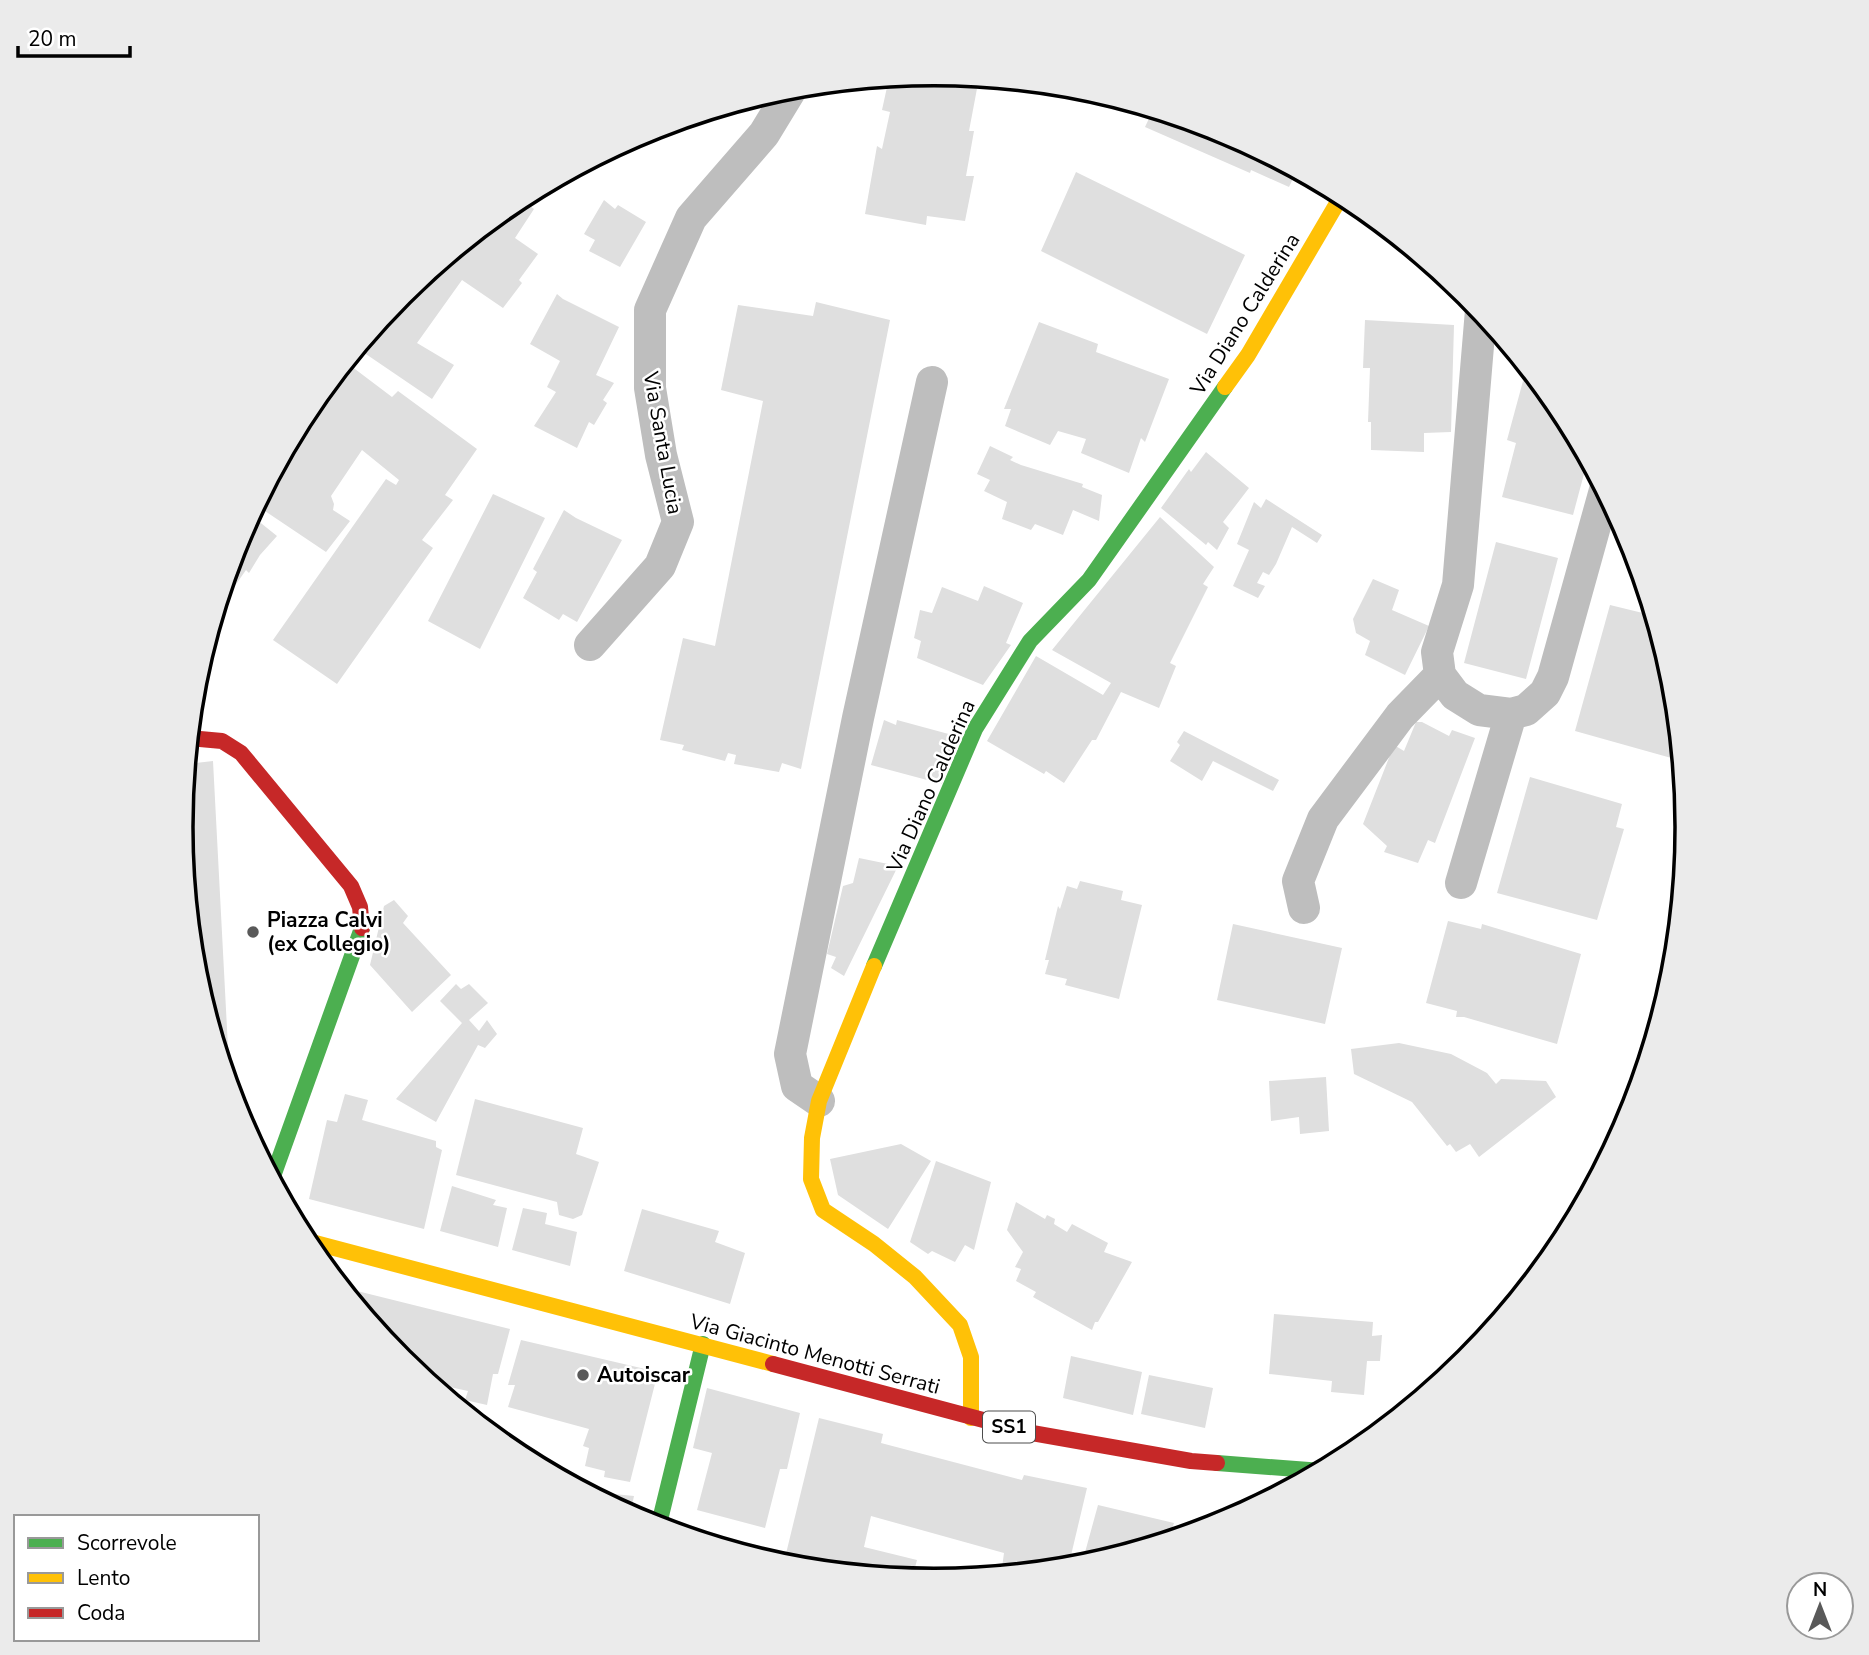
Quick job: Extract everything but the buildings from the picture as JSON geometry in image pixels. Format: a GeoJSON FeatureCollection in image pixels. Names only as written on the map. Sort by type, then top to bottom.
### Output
{"type":"FeatureCollection","features":[{"type":"Feature","properties":{"kind":"main road","name":"Via Diano Calderina"},"geometry":{"type":"LineString","coordinates":[[971,1418],[971,1357],[960,1325],[915,1277],[874,1244],[823,1210],[811,1179],[812,1138],[819,1101],[975,729],[1030,641],[1089,580],[1248,355],[1336,204]]}},
{"type":"Feature","properties":{"kind":"main road"},"geometry":{"type":"LineString","coordinates":[[198,739],[222,741],[241,753],[351,886],[360,901],[364,916],[358,941],[276,1168]]}},
{"type":"Feature","properties":{"kind":"main road","name":"Via Giacinto Menotti Serrati"},"geometry":{"type":"LineString","coordinates":[[321,1244],[1032,1433],[1191,1461],[1305,1470]]}},
{"type":"Feature","properties":{"kind":"main road"},"geometry":{"type":"LineString","coordinates":[[661,1517],[703,1344]]}},
{"type":"Feature","properties":{"kind":"street","name":"Via Santa Lucia"},"geometry":{"type":"LineString","coordinates":[[590,645],[660,566],[678,522],[661,455],[650,388],[650,310],[691,218],[764,134],[784,101]]}},
{"type":"Feature","properties":{"kind":"street"},"geometry":{"type":"LineString","coordinates":[[1480,325],[1458,585],[1437,652],[1440,675],[1455,695],[1479,709],[1511,714],[1525,709],[1545,693],[1553,677],[1602,502]]}},
{"type":"Feature","properties":{"kind":"street"},"geometry":{"type":"LineString","coordinates":[[819,1101],[797,1086],[790,1054],[858,718],[932,382]]}},
{"type":"Feature","properties":{"kind":"street"},"geometry":{"type":"LineString","coordinates":[[1304,908],[1298,881],[1323,820],[1399,716],[1440,675]]}},
{"type":"Feature","properties":{"kind":"street"},"geometry":{"type":"LineString","coordinates":[[1461,883],[1511,714]]}},
{"type":"Feature","properties":{"kind":"traffic: fast"},"geometry":{"type":"LineString","coordinates":[[874,966],[975,729],[1030,641],[1089,580],[1225,387]]}},
{"type":"Feature","properties":{"kind":"traffic: fast"},"geometry":{"type":"LineString","coordinates":[[276,1168],[362,928]]}},
{"type":"Feature","properties":{"kind":"traffic: fast"},"geometry":{"type":"LineString","coordinates":[[661,1517],[703,1344]]}},
{"type":"Feature","properties":{"kind":"traffic: fast"},"geometry":{"type":"LineString","coordinates":[[1217,1463],[1305,1470]]}},
{"type":"Feature","properties":{"kind":"traffic: slow"},"geometry":{"type":"LineString","coordinates":[[1225,387],[1248,355],[1336,204]]}},
{"type":"Feature","properties":{"kind":"traffic: slow"},"geometry":{"type":"LineString","coordinates":[[874,966],[819,1101],[812,1138],[811,1179],[823,1210],[874,1244],[915,1277],[960,1325],[971,1357],[971,1418]]}},
{"type":"Feature","properties":{"kind":"traffic: slow"},"geometry":{"type":"LineString","coordinates":[[321,1245],[773,1364]]}},
{"type":"Feature","properties":{"kind":"traffic: jam"},"geometry":{"type":"LineString","coordinates":[[198,739],[222,741],[241,753],[351,886],[360,907],[362,928]]}},
{"type":"Feature","properties":{"kind":"traffic: jam"},"geometry":{"type":"LineString","coordinates":[[773,1364],[1032,1433],[1191,1461],[1217,1463]]}},
{"type":"Feature","properties":{"kind":"place","name":"Piazza Calvi (ex Collegio)"},"geometry":{"type":"Point","coordinates":[253,932]}},
{"type":"Feature","properties":{"kind":"place","name":"Autoiscar"},"geometry":{"type":"Point","coordinates":[583,1375]}}]}
